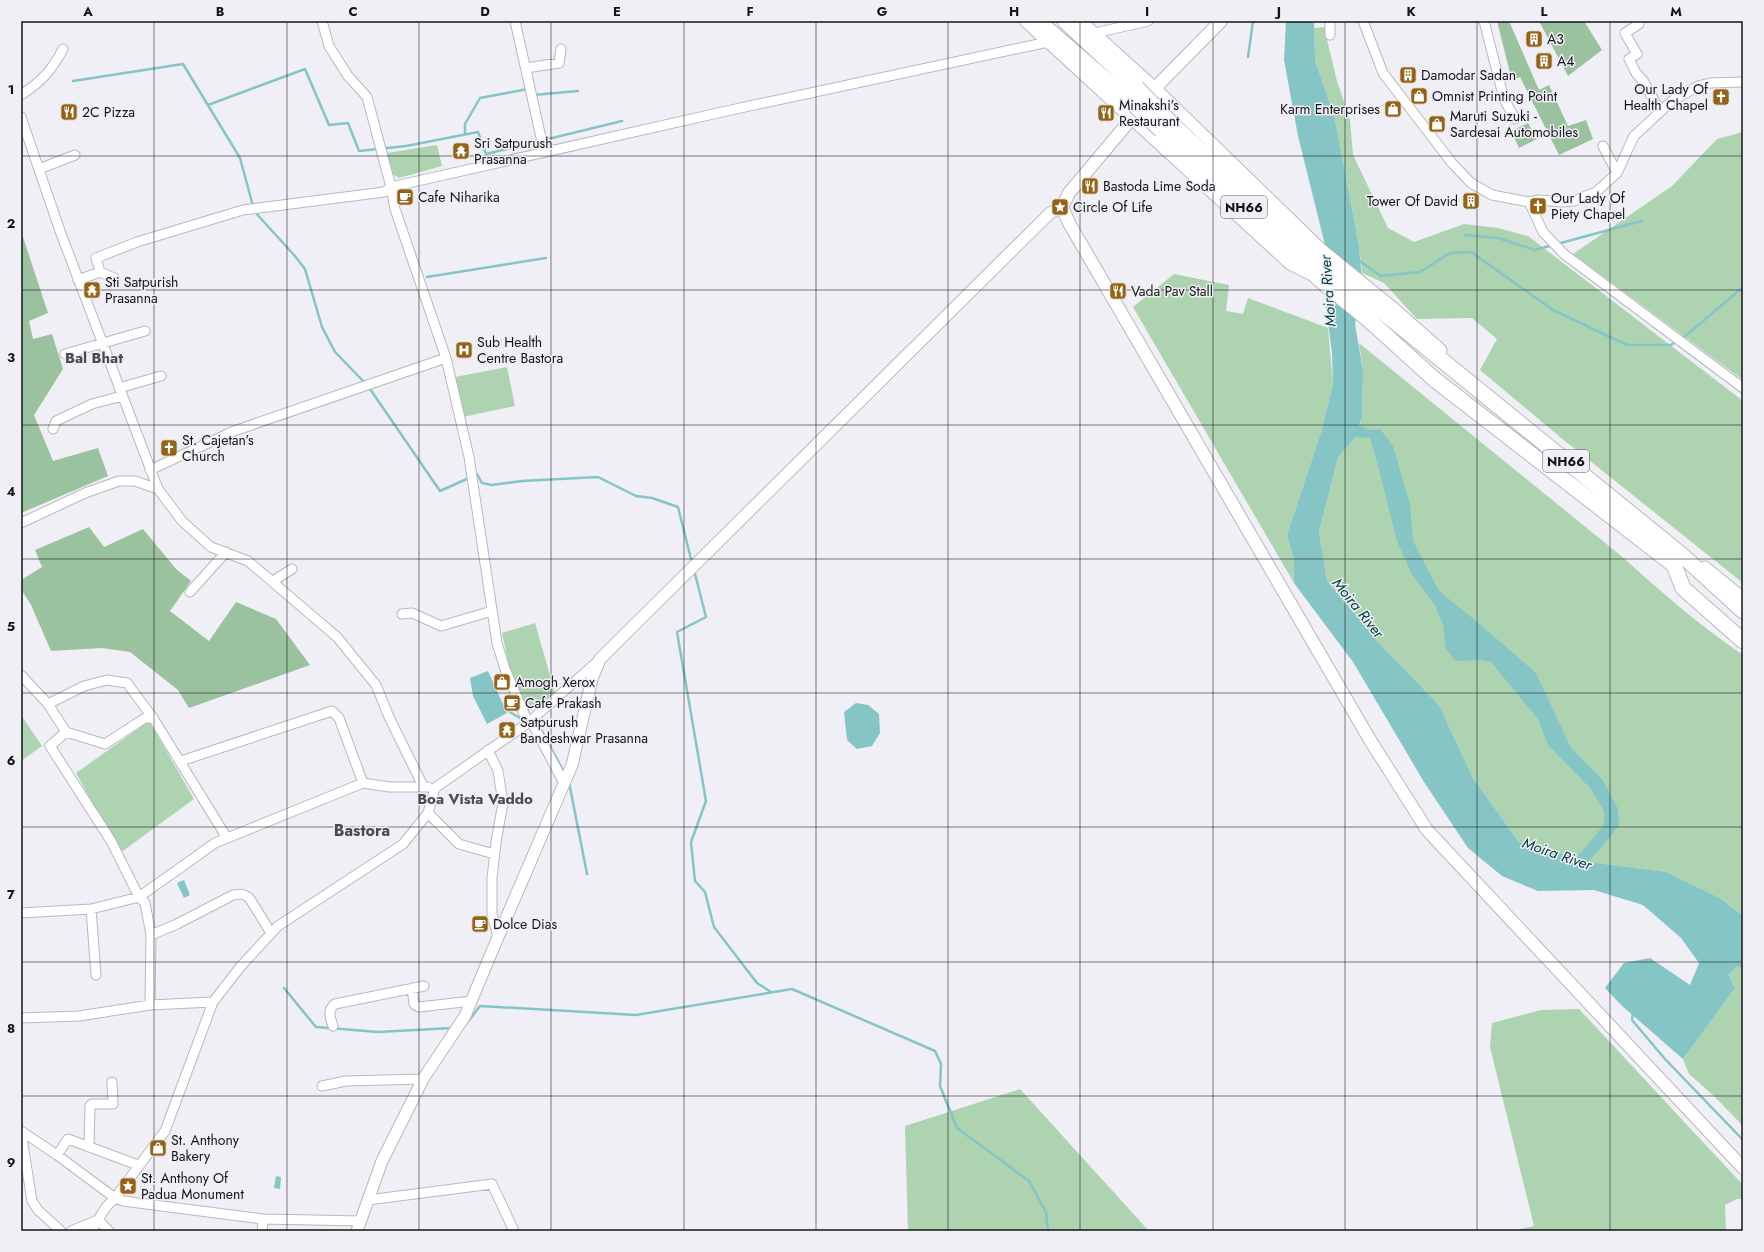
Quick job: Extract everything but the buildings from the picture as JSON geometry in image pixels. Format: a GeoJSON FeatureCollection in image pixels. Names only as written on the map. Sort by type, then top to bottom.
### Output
{"type":"FeatureCollection","features":[{"type":"Feature","properties":{"kind":"highway","name":"NH66"},"geometry":{"type":"LineString","coordinates":[[1038,21],[1133,94]]}},
{"type":"Feature","properties":{"kind":"highway","name":"NH66"},"geometry":{"type":"LineString","coordinates":[[1065,21],[1133,94],[1369,320],[1434,379],[1674,565],[1683,588],[1743,641]]}},
{"type":"Feature","properties":{"kind":"highway","name":"NH66"},"geometry":{"type":"LineString","coordinates":[[1323,276],[1388,311],[1683,556],[1743,611]]}},
{"type":"Feature","properties":{"kind":"main road"},"geometry":{"type":"LineString","coordinates":[[1221,21],[1155,88],[1132,118],[1069,193],[1062,208],[1069,223],[1370,740],[1427,830],[1743,1168]]}},
{"type":"Feature","properties":{"kind":"street"},"geometry":{"type":"LineString","coordinates":[[322,21],[329,46],[348,76],[367,97],[391,186],[397,216],[446,358],[472,476],[497,643],[505,669],[528,721],[566,779]]}},
{"type":"Feature","properties":{"kind":"street"},"geometry":{"type":"LineString","coordinates":[[515,21],[544,151]]}},
{"type":"Feature","properties":{"kind":"street"},"geometry":{"type":"LineString","coordinates":[[1025,21],[1290,264],[1323,276]]}},
{"type":"Feature","properties":{"kind":"street"},"geometry":{"type":"LineString","coordinates":[[1081,21],[1155,88],[1321,249],[1388,311],[1444,353],[1743,598]]}},
{"type":"Feature","properties":{"kind":"street"},"geometry":{"type":"LineString","coordinates":[[1095,34],[1148,21]]}},
{"type":"Feature","properties":{"kind":"street"},"geometry":{"type":"LineString","coordinates":[[1330,21],[1330,35]]}},
{"type":"Feature","properties":{"kind":"street"},"geometry":{"type":"LineString","coordinates":[[1363,21],[1384,73],[1452,163],[1471,183],[1492,195],[1529,202],[1539,200],[1562,202],[1574,201],[1596,192],[1617,173],[1634,136],[1672,101],[1698,86],[1710,83],[1743,82]]}},
{"type":"Feature","properties":{"kind":"street"},"geometry":{"type":"LineString","coordinates":[[1484,21],[1504,99],[1514,119]]}},
{"type":"Feature","properties":{"kind":"street"},"geometry":{"type":"LineString","coordinates":[[1638,21],[1639,24],[1625,33],[1637,54],[1629,59],[1636,73],[1644,82],[1660,112]]}},
{"type":"Feature","properties":{"kind":"street"},"geometry":{"type":"LineString","coordinates":[[100,272],[96,258],[137,242],[243,210],[384,192],[391,186],[544,151],[1048,42]]}},
{"type":"Feature","properties":{"kind":"street"},"geometry":{"type":"LineString","coordinates":[[21,95],[37,85],[55,65],[63,49]]}},
{"type":"Feature","properties":{"kind":"street"},"geometry":{"type":"LineString","coordinates":[[526,68],[559,63],[561,49]]}},
{"type":"Feature","properties":{"kind":"street"},"geometry":{"type":"LineString","coordinates":[[21,117],[78,280],[158,489],[182,521],[211,547],[248,561],[337,636],[376,685],[389,717],[423,786]]}},
{"type":"Feature","properties":{"kind":"street"},"geometry":{"type":"LineString","coordinates":[[1603,146],[1617,173]]}},
{"type":"Feature","properties":{"kind":"street"},"geometry":{"type":"LineString","coordinates":[[39,169],[75,155]]}},
{"type":"Feature","properties":{"kind":"street"},"geometry":{"type":"LineString","coordinates":[[1529,202],[1544,232],[1564,254],[1743,388]]}},
{"type":"Feature","properties":{"kind":"street"},"geometry":{"type":"LineString","coordinates":[[91,1231],[106,1207],[115,1198],[138,1165],[165,1131],[213,1002],[241,966],[271,933],[278,926],[403,844],[428,813],[435,788],[528,721],[600,659],[1050,213],[1062,208]]}},
{"type":"Feature","properties":{"kind":"street"},"geometry":{"type":"LineString","coordinates":[[78,280],[100,272],[114,278]]}},
{"type":"Feature","properties":{"kind":"street"},"geometry":{"type":"LineString","coordinates":[[65,354],[145,331]]}},
{"type":"Feature","properties":{"kind":"street"},"geometry":{"type":"LineString","coordinates":[[150,470],[234,431],[446,358]]}},
{"type":"Feature","properties":{"kind":"street"},"geometry":{"type":"LineString","coordinates":[[53,429],[56,421],[120,392],[161,376]]}},
{"type":"Feature","properties":{"kind":"street"},"geometry":{"type":"LineString","coordinates":[[21,523],[85,493],[120,481],[135,481],[158,489]]}},
{"type":"Feature","properties":{"kind":"street"},"geometry":{"type":"LineString","coordinates":[[190,592],[226,552]]}},
{"type":"Feature","properties":{"kind":"street"},"geometry":{"type":"LineString","coordinates":[[273,581],[292,569]]}},
{"type":"Feature","properties":{"kind":"street"},"geometry":{"type":"LineString","coordinates":[[402,614],[412,613],[441,626],[492,611]]}},
{"type":"Feature","properties":{"kind":"street"},"geometry":{"type":"LineString","coordinates":[[21,1131],[57,1155],[115,1198],[123,1202],[263,1219],[359,1226],[382,1161],[423,1080],[466,1016],[498,937],[572,765],[592,679],[600,659]]}},
{"type":"Feature","properties":{"kind":"street"},"geometry":{"type":"LineString","coordinates":[[21,675],[48,704],[66,732],[106,744],[145,718],[153,718]]}},
{"type":"Feature","properties":{"kind":"street"},"geometry":{"type":"LineString","coordinates":[[48,704],[84,686],[107,680],[127,683],[153,718],[227,838]]}},
{"type":"Feature","properties":{"kind":"street"},"geometry":{"type":"LineString","coordinates":[[180,761],[332,711],[339,718],[363,783]]}},
{"type":"Feature","properties":{"kind":"street"},"geometry":{"type":"LineString","coordinates":[[66,732],[50,746],[111,841],[139,898],[145,903],[151,935],[150,1005]]}},
{"type":"Feature","properties":{"kind":"street"},"geometry":{"type":"LineString","coordinates":[[488,750],[498,771],[503,803],[494,854],[492,914],[498,937]]}},
{"type":"Feature","properties":{"kind":"street"},"geometry":{"type":"LineString","coordinates":[[21,913],[91,909],[139,898],[215,843],[363,783],[390,787],[423,786],[435,788]]}},
{"type":"Feature","properties":{"kind":"street"},"geometry":{"type":"LineString","coordinates":[[428,813],[459,844],[494,854]]}},
{"type":"Feature","properties":{"kind":"street"},"geometry":{"type":"LineString","coordinates":[[151,935],[177,924],[233,895],[240,894],[246,894],[250,899],[271,933]]}},
{"type":"Feature","properties":{"kind":"street"},"geometry":{"type":"LineString","coordinates":[[91,909],[96,975]]}},
{"type":"Feature","properties":{"kind":"street"},"geometry":{"type":"LineString","coordinates":[[333,1026],[329,1012],[330,1007],[335,1004],[424,986]]}},
{"type":"Feature","properties":{"kind":"street"},"geometry":{"type":"LineString","coordinates":[[412,988],[414,1004],[419,1008],[472,1001]]}},
{"type":"Feature","properties":{"kind":"street"},"geometry":{"type":"LineString","coordinates":[[21,1018],[79,1016],[150,1005],[213,1002]]}},
{"type":"Feature","properties":{"kind":"street"},"geometry":{"type":"LineString","coordinates":[[322,1086],[346,1081],[423,1080]]}},
{"type":"Feature","properties":{"kind":"street"},"geometry":{"type":"LineString","coordinates":[[88,1146],[90,1106],[92,1104],[113,1104],[112,1082]]}},
{"type":"Feature","properties":{"kind":"street"},"geometry":{"type":"LineString","coordinates":[[21,1131],[32,1201],[38,1210],[61,1231]]}},
{"type":"Feature","properties":{"kind":"street"},"geometry":{"type":"LineString","coordinates":[[57,1155],[68,1139],[138,1165]]}},
{"type":"Feature","properties":{"kind":"street"},"geometry":{"type":"LineString","coordinates":[[368,1200],[492,1184],[514,1231]]}},
{"type":"Feature","properties":{"kind":"street"},"geometry":{"type":"LineString","coordinates":[[262,1231],[263,1219]]}},
{"type":"Feature","properties":{"kind":"street"},"geometry":{"type":"LineString","coordinates":[[70,1231],[98,1220]]}},
{"type":"Feature","properties":{"kind":"street"},"geometry":{"type":"LineString","coordinates":[[98,1220],[109,1231]]}},
{"type":"Feature","properties":{"kind":"green space"},"geometry":{"type":"Polygon","coordinates":[[[1497,21],[1509,21],[1539,90],[1549,85],[1568,126],[1586,120],[1593,139],[1559,155],[1520,77],[1512,81],[1497,21]]]}},
{"type":"Feature","properties":{"kind":"green space"},"geometry":{"type":"Polygon","coordinates":[[[1539,21],[1584,21],[1602,50],[1568,76],[1539,21]]]}},
{"type":"Feature","properties":{"kind":"green space"},"geometry":{"type":"Polygon","coordinates":[[[1324,27],[1337,81],[1350,120],[1353,155],[1388,228],[1414,242],[1464,224],[1498,228],[1528,236],[1743,401],[1743,583],[1560,437],[1480,370],[1497,339],[1472,318],[1417,319],[1384,283],[1362,273],[1359,246],[1335,119],[1315,60],[1314,28],[1324,27]]]}},
{"type":"Feature","properties":{"kind":"green space"},"geometry":{"type":"Polygon","coordinates":[[[1528,123],[1537,139],[1519,148],[1511,131],[1528,123]]]}},
{"type":"Feature","properties":{"kind":"green space"},"geometry":{"type":"Polygon","coordinates":[[[1743,132],[1743,380],[1573,254],[1672,186],[1717,139],[1743,132]]]}},
{"type":"Feature","properties":{"kind":"green space"},"geometry":{"type":"Polygon","coordinates":[[[437,145],[442,166],[399,178],[392,174],[387,153],[437,145]]]}},
{"type":"Feature","properties":{"kind":"green space"},"geometry":{"type":"Polygon","coordinates":[[[21,231],[48,313],[29,321],[33,339],[52,334],[63,369],[34,415],[53,461],[98,448],[108,476],[21,513],[21,231]]]}},
{"type":"Feature","properties":{"kind":"green space"},"geometry":{"type":"Polygon","coordinates":[[[1174,274],[1229,285],[1226,311],[1243,314],[1248,298],[1328,328],[1333,384],[1322,429],[1287,535],[1294,560],[1294,583],[1133,307],[1174,274]]]}},
{"type":"Feature","properties":{"kind":"green space"},"geometry":{"type":"Polygon","coordinates":[[[1359,343],[1620,555],[1664,594],[1743,655],[1743,916],[1720,898],[1667,872],[1587,862],[1519,842],[1473,778],[1439,705],[1379,643],[1327,581],[1319,532],[1338,458],[1355,437],[1362,419],[1363,371],[1359,343]]]}},
{"type":"Feature","properties":{"kind":"green space"},"geometry":{"type":"Polygon","coordinates":[[[507,367],[515,406],[463,417],[455,377],[507,367]]]}},
{"type":"Feature","properties":{"kind":"green space"},"geometry":{"type":"Polygon","coordinates":[[[89,527],[104,547],[143,529],[176,569],[191,581],[170,611],[209,641],[236,602],[276,619],[310,665],[189,708],[178,690],[130,652],[102,648],[51,651],[31,605],[21,589],[21,580],[42,567],[35,550],[89,527]]]}},
{"type":"Feature","properties":{"kind":"green space"},"geometry":{"type":"Polygon","coordinates":[[[535,623],[555,693],[527,712],[509,666],[502,633],[535,623]]]}},
{"type":"Feature","properties":{"kind":"green space"},"geometry":{"type":"Polygon","coordinates":[[[21,715],[42,746],[21,761],[21,715]]]}},
{"type":"Feature","properties":{"kind":"green space"},"geometry":{"type":"Polygon","coordinates":[[[149,721],[194,799],[120,853],[76,773],[149,721]]]}},
{"type":"Feature","properties":{"kind":"green space"},"geometry":{"type":"Polygon","coordinates":[[[1737,966],[1743,970],[1743,1126],[1715,1097],[1689,1074],[1683,1059],[1735,988],[1729,973],[1737,966]]]}},
{"type":"Feature","properties":{"kind":"green space"},"geometry":{"type":"Polygon","coordinates":[[[1579,1009],[1743,1185],[1743,1199],[1737,1199],[1725,1205],[1726,1231],[1511,1231],[1534,1226],[1490,1047],[1492,1023],[1541,1010],[1579,1009]]]}},
{"type":"Feature","properties":{"kind":"green space"},"geometry":{"type":"Polygon","coordinates":[[[1020,1089],[1149,1231],[908,1231],[905,1126],[1020,1089]]]}},
{"type":"Feature","properties":{"kind":"water","name":"Moira River"},"geometry":{"type":"Polygon","coordinates":[[[1286,21],[1314,21],[1315,60],[1335,119],[1359,246],[1362,281],[1355,324],[1363,371],[1362,419],[1359,425],[1369,430],[1380,429],[1393,446],[1410,504],[1413,541],[1439,591],[1536,673],[1571,748],[1602,779],[1618,809],[1619,825],[1588,862],[1667,872],[1720,898],[1743,916],[1743,970],[1737,966],[1729,974],[1735,988],[1683,1059],[1621,1005],[1605,988],[1624,963],[1650,958],[1690,985],[1699,963],[1681,938],[1643,905],[1594,890],[1538,891],[1502,876],[1468,848],[1424,782],[1353,662],[1294,583],[1294,560],[1287,535],[1322,429],[1333,384],[1332,353],[1326,307],[1329,280],[1327,253],[1298,136],[1284,60],[1286,21]],[[1355,437],[1338,458],[1319,532],[1327,581],[1379,643],[1439,705],[1473,778],[1519,842],[1576,858],[1604,825],[1604,811],[1591,789],[1548,745],[1538,719],[1491,662],[1481,660],[1456,661],[1446,649],[1443,624],[1434,604],[1412,575],[1397,541],[1370,438],[1355,437]]]}},
{"type":"Feature","properties":{"kind":"water"},"geometry":{"type":"Polygon","coordinates":[[[488,671],[507,713],[487,724],[473,696],[470,678],[488,671]]]}},
{"type":"Feature","properties":{"kind":"water"},"geometry":{"type":"Polygon","coordinates":[[[856,703],[868,705],[879,714],[880,733],[872,746],[857,749],[847,740],[844,712],[856,703]]]}},
{"type":"Feature","properties":{"kind":"water"},"geometry":{"type":"Polygon","coordinates":[[[184,880],[190,895],[184,898],[177,883],[184,880]]]}},
{"type":"Feature","properties":{"kind":"water"},"geometry":{"type":"Polygon","coordinates":[[[276,1176],[281,1177],[280,1189],[274,1188],[276,1176]]]}},
{"type":"Feature","properties":{"kind":"waterway"},"geometry":{"type":"LineString","coordinates":[[1248,57],[1253,21]]}},
{"type":"Feature","properties":{"kind":"waterway"},"geometry":{"type":"LineString","coordinates":[[73,81],[183,64],[240,158],[253,206]]}},
{"type":"Feature","properties":{"kind":"waterway"},"geometry":{"type":"LineString","coordinates":[[208,105],[305,69],[329,125],[348,123],[359,151],[406,146],[478,132],[486,154],[622,121]]}},
{"type":"Feature","properties":{"kind":"waterway"},"geometry":{"type":"LineString","coordinates":[[465,134],[465,124],[480,98],[528,89]]}},
{"type":"Feature","properties":{"kind":"waterway"},"geometry":{"type":"LineString","coordinates":[[533,95],[578,91]]}},
{"type":"Feature","properties":{"kind":"waterway"},"geometry":{"type":"LineString","coordinates":[[254,211],[305,269],[322,327],[335,352],[365,383]]}},
{"type":"Feature","properties":{"kind":"waterway"},"geometry":{"type":"LineString","coordinates":[[1557,244],[1642,221]]}},
{"type":"Feature","properties":{"kind":"waterway"},"geometry":{"type":"LineString","coordinates":[[1465,235],[1498,238],[1535,250],[1553,245]]}},
{"type":"Feature","properties":{"kind":"waterway"},"geometry":{"type":"LineString","coordinates":[[1358,260],[1381,276],[1420,272],[1450,253],[1471,252],[1553,310],[1627,345],[1671,345],[1689,333],[1743,287]]}},
{"type":"Feature","properties":{"kind":"waterway"},"geometry":{"type":"LineString","coordinates":[[427,277],[546,258]]}},
{"type":"Feature","properties":{"kind":"waterway"},"geometry":{"type":"LineString","coordinates":[[368,386],[440,491],[469,478]]}},
{"type":"Feature","properties":{"kind":"waterway"},"geometry":{"type":"LineString","coordinates":[[474,476],[477,474],[482,483],[492,485],[522,481],[598,477],[636,496],[652,498],[678,507],[692,563]]}},
{"type":"Feature","properties":{"kind":"waterway"},"geometry":{"type":"LineString","coordinates":[[694,570],[706,617],[677,632],[706,801],[691,842],[695,881],[705,892],[714,927],[757,983],[771,992]]}},
{"type":"Feature","properties":{"kind":"waterway"},"geometry":{"type":"LineString","coordinates":[[510,712],[523,720]]}},
{"type":"Feature","properties":{"kind":"waterway"},"geometry":{"type":"LineString","coordinates":[[534,723],[538,724],[565,774]]}},
{"type":"Feature","properties":{"kind":"waterway"},"geometry":{"type":"LineString","coordinates":[[569,782],[587,874]]}},
{"type":"Feature","properties":{"kind":"waterway"},"geometry":{"type":"LineString","coordinates":[[284,988],[316,1027],[378,1032],[452,1028]]}},
{"type":"Feature","properties":{"kind":"waterway"},"geometry":{"type":"LineString","coordinates":[[466,1024],[480,1006],[636,1015],[792,989],[935,1051],[941,1064],[940,1086],[957,1128],[1029,1181],[1046,1212],[1048,1231]]}},
{"type":"Feature","properties":{"kind":"waterway"},"geometry":{"type":"LineString","coordinates":[[1633,1012],[1632,1020],[1665,1059],[1743,1140]]}},
{"type":"Feature","properties":{"kind":"place","name":"A3"},"geometry":{"type":"Point","coordinates":[1534,39]}},
{"type":"Feature","properties":{"kind":"place","name":"A4"},"geometry":{"type":"Point","coordinates":[1544,61]}},
{"type":"Feature","properties":{"kind":"place","name":"Damodar Sadan"},"geometry":{"type":"Point","coordinates":[1408,75]}},
{"type":"Feature","properties":{"kind":"place","name":"Omnist Printing Point"},"geometry":{"type":"Point","coordinates":[1419,96]}},
{"type":"Feature","properties":{"kind":"place","name":"Our Lady Of Health Chapel"},"geometry":{"type":"Point","coordinates":[1721,97]}},
{"type":"Feature","properties":{"kind":"place","name":"Karm Enterprises"},"geometry":{"type":"Point","coordinates":[1393,109]}},
{"type":"Feature","properties":{"kind":"place","name":"2C Pizza"},"geometry":{"type":"Point","coordinates":[69,112]}},
{"type":"Feature","properties":{"kind":"place","name":"Minakshi’s Restaurant"},"geometry":{"type":"Point","coordinates":[1106,113]}},
{"type":"Feature","properties":{"kind":"place","name":"Maruti Suzuki - Sardesai Automobiles"},"geometry":{"type":"Point","coordinates":[1437,124]}},
{"type":"Feature","properties":{"kind":"place","name":"Sri Satpurush Prasanna"},"geometry":{"type":"Point","coordinates":[461,151]}},
{"type":"Feature","properties":{"kind":"place","name":"Bastoda Lime Soda"},"geometry":{"type":"Point","coordinates":[1090,186]}},
{"type":"Feature","properties":{"kind":"place","name":"Cafe Niharika"},"geometry":{"type":"Point","coordinates":[405,197]}},
{"type":"Feature","properties":{"kind":"place","name":"Tower Of David"},"geometry":{"type":"Point","coordinates":[1471,201]}},
{"type":"Feature","properties":{"kind":"place","name":"Our Lady Of Piety Chapel"},"geometry":{"type":"Point","coordinates":[1538,206]}},
{"type":"Feature","properties":{"kind":"place","name":"Circle Of Life"},"geometry":{"type":"Point","coordinates":[1060,207]}},
{"type":"Feature","properties":{"kind":"place","name":"Sti Satpurish Prasanna"},"geometry":{"type":"Point","coordinates":[92,290]}},
{"type":"Feature","properties":{"kind":"place","name":"Vada Pav Stall"},"geometry":{"type":"Point","coordinates":[1118,291]}},
{"type":"Feature","properties":{"kind":"place","name":"Sub Health Centre Bastora"},"geometry":{"type":"Point","coordinates":[464,350]}},
{"type":"Feature","properties":{"kind":"place","name":"St. Cajetan’s Church"},"geometry":{"type":"Point","coordinates":[169,448]}},
{"type":"Feature","properties":{"kind":"place","name":"Amogh Xerox"},"geometry":{"type":"Point","coordinates":[502,682]}},
{"type":"Feature","properties":{"kind":"place","name":"Cafe Prakash"},"geometry":{"type":"Point","coordinates":[512,703]}},
{"type":"Feature","properties":{"kind":"place","name":"Satpurush Bandeshwar Prasanna"},"geometry":{"type":"Point","coordinates":[507,730]}},
{"type":"Feature","properties":{"kind":"place","name":"Dolce Dias"},"geometry":{"type":"Point","coordinates":[480,924]}},
{"type":"Feature","properties":{"kind":"place","name":"St. Anthony Bakery"},"geometry":{"type":"Point","coordinates":[158,1148]}},
{"type":"Feature","properties":{"kind":"place","name":"St. Anthony Of Padua Monument"},"geometry":{"type":"Point","coordinates":[128,1186]}},
{"type":"Feature","properties":{"kind":"district","name":"Bal Bhat"},"geometry":{"type":"Point","coordinates":[94,358]}},
{"type":"Feature","properties":{"kind":"district","name":"Boa Vista Vaddo"},"geometry":{"type":"Point","coordinates":[475,799]}},
{"type":"Feature","properties":{"kind":"district","name":"Bastora"},"geometry":{"type":"Point","coordinates":[362,830]}}]}
